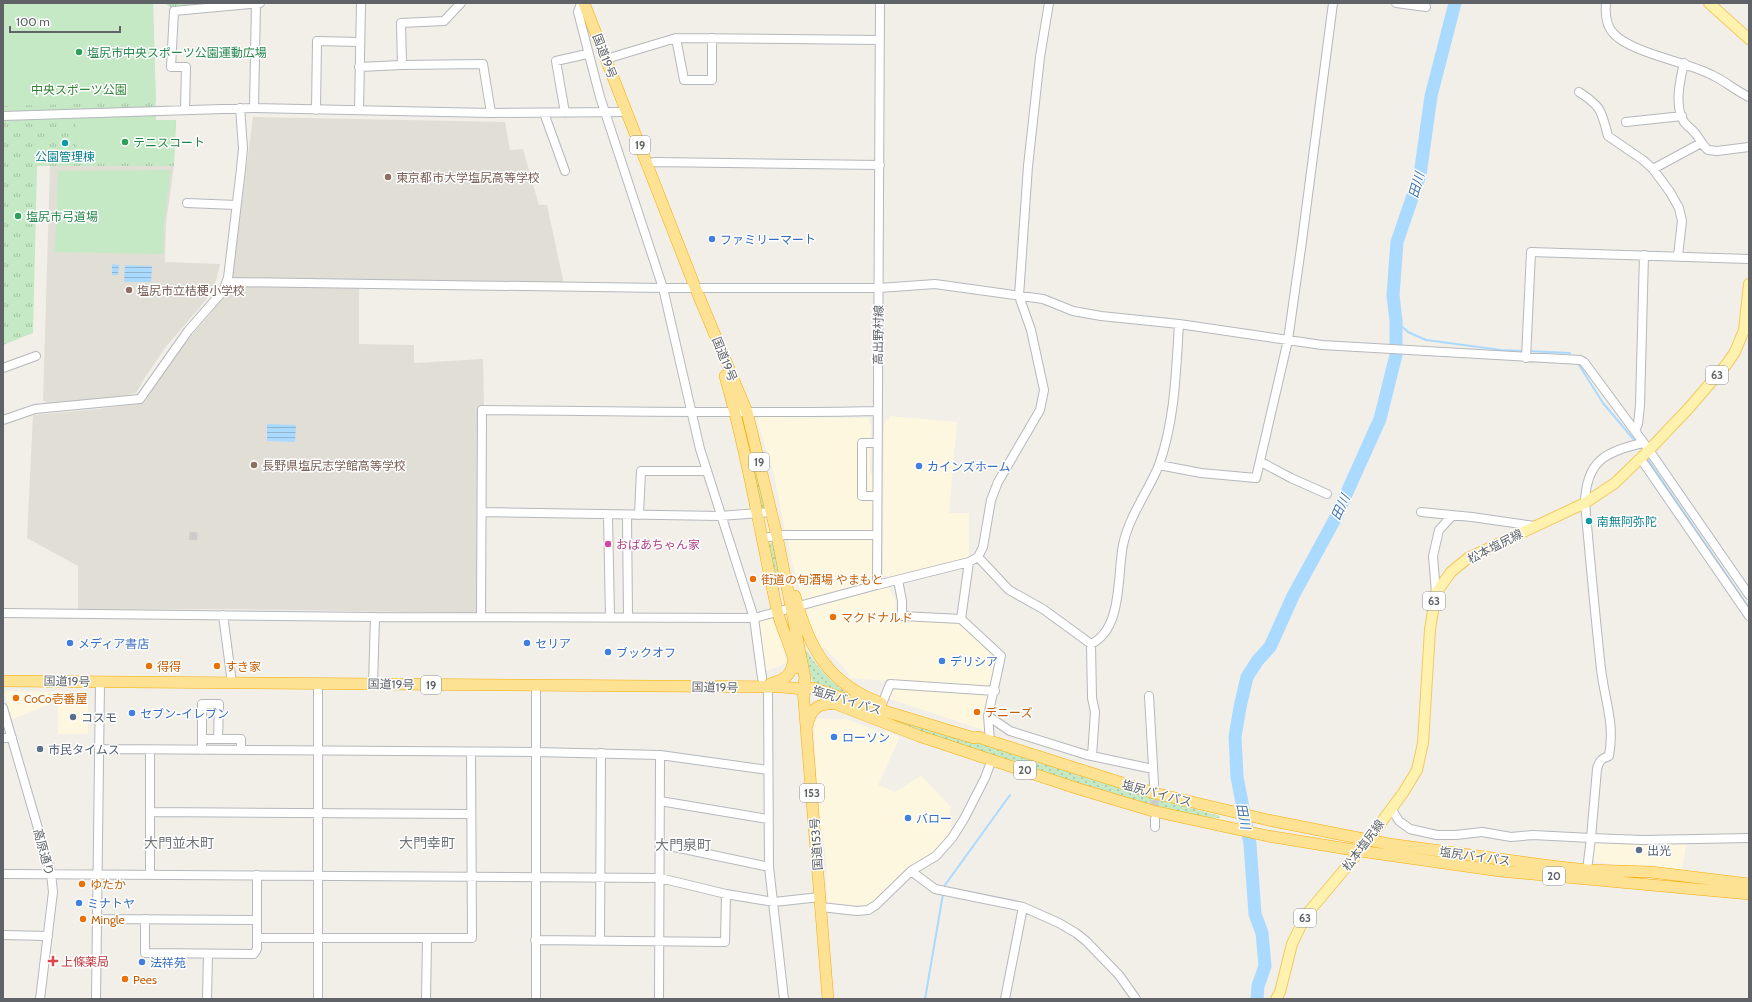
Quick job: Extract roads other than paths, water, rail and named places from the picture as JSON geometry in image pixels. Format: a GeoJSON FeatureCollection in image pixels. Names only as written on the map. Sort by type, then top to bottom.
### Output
{"type":"FeatureCollection","features":[{"type":"Feature","properties":{"kind":"highway","name":"国道19号"},"geometry":{"type":"LineString","coordinates":[[584,3],[695,287],[725,374],[741,413],[772,512],[794,607]]}},
{"type":"Feature","properties":{"kind":"highway","name":"国道19号"},"geometry":{"type":"LineString","coordinates":[[741,413],[757,513],[778,613],[794,658],[798,679],[803,689]]}},
{"type":"Feature","properties":{"kind":"highway"},"geometry":{"type":"LineString","coordinates":[[794,607],[805,678],[803,689]]}},
{"type":"Feature","properties":{"kind":"highway"},"geometry":{"type":"LineString","coordinates":[[794,607],[812,644],[822,659],[833,673],[853,690],[866,698],[978,737]]}},
{"type":"Feature","properties":{"kind":"highway"},"geometry":{"type":"LineString","coordinates":[[764,684],[786,677],[790,672],[794,658]]}},
{"type":"Feature","properties":{"kind":"highway","name":"国道19号"},"geometry":{"type":"LineString","coordinates":[[3,681],[536,685],[764,684],[803,689]]}},
{"type":"Feature","properties":{"kind":"highway","name":"塩尻バイパス"},"geometry":{"type":"LineString","coordinates":[[803,689],[813,688],[891,714],[974,738],[978,737],[1154,793],[1268,820],[1368,840],[1551,866],[1587,870],[1651,872],[1749,884]]}},
{"type":"Feature","properties":{"kind":"highway","name":"塩尻バイパス"},"geometry":{"type":"LineString","coordinates":[[803,689],[919,736],[1108,798],[1216,825],[1268,836],[1360,852],[1500,871],[1749,894]]}},
{"type":"Feature","properties":{"kind":"highway","name":"国道153号"},"geometry":{"type":"LineString","coordinates":[[803,689],[828,999]]}},
{"type":"Feature","properties":{"kind":"highway"},"geometry":{"type":"LineString","coordinates":[[806,730],[809,718],[818,706],[824,703],[837,704]]}},
{"type":"Feature","properties":{"kind":"main road"},"geometry":{"type":"LineString","coordinates":[[1708,3],[1749,39]]}},
{"type":"Feature","properties":{"kind":"main road","name":"松本塩尻線"},"geometry":{"type":"LineString","coordinates":[[1279,997],[1292,944],[1301,924],[1311,908],[1360,852],[1403,793],[1417,770],[1424,743],[1430,629],[1436,593],[1451,572],[1468,558],[1585,503],[1615,483],[1644,450],[1688,409],[1726,365],[1735,352],[1744,330],[1749,284]]}},
{"type":"Feature","properties":{"kind":"street"},"geometry":{"type":"LineString","coordinates":[[254,108],[256,3]]}},
{"type":"Feature","properties":{"kind":"street"},"geometry":{"type":"LineString","coordinates":[[185,110],[186,67],[172,67],[174,11],[260,3]]}},
{"type":"Feature","properties":{"kind":"street"},"geometry":{"type":"LineString","coordinates":[[359,110],[359,42],[361,3]]}},
{"type":"Feature","properties":{"kind":"street"},"geometry":{"type":"LineString","coordinates":[[402,65],[401,23],[444,22],[460,3]]}},
{"type":"Feature","properties":{"kind":"street"},"geometry":{"type":"LineString","coordinates":[[584,3],[580,6],[578,12],[588,54],[605,113],[663,288],[694,425],[720,516],[754,618],[764,684],[768,770],[769,867],[784,999]]}},
{"type":"Feature","properties":{"kind":"street","name":"高出野村線"},"geometry":{"type":"LineString","coordinates":[[877,585],[880,3]]}},
{"type":"Feature","properties":{"kind":"street"},"geometry":{"type":"LineString","coordinates":[[3,613],[375,617],[754,618],[778,613],[794,607],[969,562],[978,557],[983,547],[991,500],[998,482],[1040,410],[1044,390],[1031,330],[1019,296],[1028,166],[1040,56],[1049,3]]}},
{"type":"Feature","properties":{"kind":"street"},"geometry":{"type":"LineString","coordinates":[[1159,465],[1201,474],[1256,478],[1261,462],[1288,340],[1333,3]]}},
{"type":"Feature","properties":{"kind":"street"},"geometry":{"type":"LineString","coordinates":[[1396,3],[1426,7]]}},
{"type":"Feature","properties":{"kind":"street"},"geometry":{"type":"LineString","coordinates":[[1606,3],[1605,17],[1613,33],[1621,40],[1712,75],[1749,97]]}},
{"type":"Feature","properties":{"kind":"street"},"geometry":{"type":"LineString","coordinates":[[606,59],[676,38],[880,40]]}},
{"type":"Feature","properties":{"kind":"street"},"geometry":{"type":"LineString","coordinates":[[676,38],[684,80],[712,80],[712,38]]}},
{"type":"Feature","properties":{"kind":"street"},"geometry":{"type":"LineString","coordinates":[[316,110],[317,40],[359,42]]}},
{"type":"Feature","properties":{"kind":"street"},"geometry":{"type":"LineString","coordinates":[[565,114],[556,61],[588,54]]}},
{"type":"Feature","properties":{"kind":"street"},"geometry":{"type":"LineString","coordinates":[[1684,63],[1679,91],[1682,116],[1685,123],[1696,133],[1701,143],[1708,150],[1716,151],[1749,147]]}},
{"type":"Feature","properties":{"kind":"street"},"geometry":{"type":"LineString","coordinates":[[360,68],[402,65],[483,64],[491,113]]}},
{"type":"Feature","properties":{"kind":"street"},"geometry":{"type":"LineString","coordinates":[[1579,92],[1601,109],[1608,136],[1643,160],[1653,169],[1679,208],[1682,221],[1678,256]]}},
{"type":"Feature","properties":{"kind":"street"},"geometry":{"type":"LineString","coordinates":[[3,420],[35,409],[140,399],[176,346],[223,291],[227,282],[240,182],[243,148],[240,108]]}},
{"type":"Feature","properties":{"kind":"street"},"geometry":{"type":"LineString","coordinates":[[3,116],[240,108],[565,114],[627,112]]}},
{"type":"Feature","properties":{"kind":"street"},"geometry":{"type":"LineString","coordinates":[[544,113],[565,172]]}},
{"type":"Feature","properties":{"kind":"street"},"geometry":{"type":"LineString","coordinates":[[1626,122],[1682,116]]}},
{"type":"Feature","properties":{"kind":"street"},"geometry":{"type":"LineString","coordinates":[[1653,169],[1675,155],[1701,143]]}},
{"type":"Feature","properties":{"kind":"street"},"geometry":{"type":"LineString","coordinates":[[647,164],[654,162],[880,165]]}},
{"type":"Feature","properties":{"kind":"street"},"geometry":{"type":"LineString","coordinates":[[187,203],[236,205]]}},
{"type":"Feature","properties":{"kind":"street"},"geometry":{"type":"LineString","coordinates":[[1526,353],[1531,252],[1749,259]]}},
{"type":"Feature","properties":{"kind":"street"},"geometry":{"type":"LineString","coordinates":[[1635,431],[1638,424],[1640,405],[1644,255]]}},
{"type":"Feature","properties":{"kind":"street"},"geometry":{"type":"LineString","coordinates":[[227,282],[663,288],[879,288],[935,284],[1043,299],[1073,311],[1179,324],[1322,345],[1376,349],[1526,353],[1580,360],[1584,362],[1635,431],[1644,450],[1749,616]]}},
{"type":"Feature","properties":{"kind":"street"},"geometry":{"type":"LineString","coordinates":[[1091,644],[1098,641],[1104,635],[1110,624],[1118,597],[1123,545],[1131,521],[1159,465],[1171,420],[1179,324]]}},
{"type":"Feature","properties":{"kind":"street"},"geometry":{"type":"LineString","coordinates":[[3,368],[36,356]]}},
{"type":"Feature","properties":{"kind":"street"},"geometry":{"type":"LineString","coordinates":[[481,617],[482,410],[691,411],[741,413],[877,411]]}},
{"type":"Feature","properties":{"kind":"street"},"geometry":{"type":"LineString","coordinates":[[877,443],[862,443],[862,496],[877,496]]}},
{"type":"Feature","properties":{"kind":"street"},"geometry":{"type":"LineString","coordinates":[[1587,870],[1598,763],[1602,758],[1609,756],[1612,740],[1612,725],[1602,671],[1585,503],[1585,490],[1592,471],[1602,457],[1614,450],[1632,445],[1644,450],[1749,595]]}},
{"type":"Feature","properties":{"kind":"street"},"geometry":{"type":"LineString","coordinates":[[1261,462],[1326,494]]}},
{"type":"Feature","properties":{"kind":"street"},"geometry":{"type":"LineString","coordinates":[[639,515],[641,471],[707,470]]}},
{"type":"Feature","properties":{"kind":"street"},"geometry":{"type":"LineString","coordinates":[[482,512],[720,516],[772,512]]}},
{"type":"Feature","properties":{"kind":"street"},"geometry":{"type":"LineString","coordinates":[[1421,512],[1535,526]]}},
{"type":"Feature","properties":{"kind":"street"},"geometry":{"type":"LineString","coordinates":[[608,515],[610,617]]}},
{"type":"Feature","properties":{"kind":"street"},"geometry":{"type":"LineString","coordinates":[[627,515],[628,617]]}},
{"type":"Feature","properties":{"kind":"street"},"geometry":{"type":"LineString","coordinates":[[1436,593],[1433,556],[1439,530],[1452,516]]}},
{"type":"Feature","properties":{"kind":"street"},"geometry":{"type":"LineString","coordinates":[[762,538],[777,536],[877,536]]}},
{"type":"Feature","properties":{"kind":"street"},"geometry":{"type":"LineString","coordinates":[[978,557],[1009,590],[1043,609],[1091,644]]}},
{"type":"Feature","properties":{"kind":"street"},"geometry":{"type":"LineString","coordinates":[[961,619],[969,562]]}},
{"type":"Feature","properties":{"kind":"street"},"geometry":{"type":"LineString","coordinates":[[898,580],[902,601],[902,616],[961,619],[1001,656],[995,691],[988,716],[990,741]]}},
{"type":"Feature","properties":{"kind":"street"},"geometry":{"type":"LineString","coordinates":[[223,615],[232,683]]}},
{"type":"Feature","properties":{"kind":"street"},"geometry":{"type":"LineString","coordinates":[[373,684],[375,617]]}},
{"type":"Feature","properties":{"kind":"street"},"geometry":{"type":"LineString","coordinates":[[1091,644],[1092,698],[1095,712],[1092,756]]}},
{"type":"Feature","properties":{"kind":"street"},"geometry":{"type":"LineString","coordinates":[[96,999],[100,682]]}},
{"type":"Feature","properties":{"kind":"street"},"geometry":{"type":"LineString","coordinates":[[318,683],[318,999]]}},
{"type":"Feature","properties":{"kind":"street"},"geometry":{"type":"LineString","coordinates":[[882,704],[890,684],[995,691]]}},
{"type":"Feature","properties":{"kind":"street"},"geometry":{"type":"LineString","coordinates":[[536,685],[536,999]]}},
{"type":"Feature","properties":{"kind":"street"},"geometry":{"type":"LineString","coordinates":[[1149,696],[1154,784]]}},
{"type":"Feature","properties":{"kind":"street"},"geometry":{"type":"LineString","coordinates":[[202,750],[202,704],[219,704],[218,739]]}},
{"type":"Feature","properties":{"kind":"street","name":"高原通り"},"geometry":{"type":"LineString","coordinates":[[3,708],[52,873],[53,892],[40,999]]}},
{"type":"Feature","properties":{"kind":"street"},"geometry":{"type":"LineString","coordinates":[[988,716],[1010,731],[1092,756],[1154,769]]}},
{"type":"Feature","properties":{"kind":"street"},"geometry":{"type":"LineString","coordinates":[[3,738],[12,738]]}},
{"type":"Feature","properties":{"kind":"street"},"geometry":{"type":"LineString","coordinates":[[202,739],[241,739],[241,750]]}},
{"type":"Feature","properties":{"kind":"street"},"geometry":{"type":"LineString","coordinates":[[99,749],[601,753],[660,755],[768,770]]}},
{"type":"Feature","properties":{"kind":"street"},"geometry":{"type":"LineString","coordinates":[[150,750],[150,874]]}},
{"type":"Feature","properties":{"kind":"street"},"geometry":{"type":"LineString","coordinates":[[257,938],[472,938],[471,752]]}},
{"type":"Feature","properties":{"kind":"street"},"geometry":{"type":"LineString","coordinates":[[600,940],[601,753]]}},
{"type":"Feature","properties":{"kind":"street"},"geometry":{"type":"LineString","coordinates":[[659,999],[660,755]]}},
{"type":"Feature","properties":{"kind":"street"},"geometry":{"type":"LineString","coordinates":[[3,874],[52,873],[660,878],[726,894],[774,902],[820,902],[857,911],[868,910],[876,905],[911,871],[936,856],[952,838],[985,778],[992,759]]}},
{"type":"Feature","properties":{"kind":"street"},"geometry":{"type":"LineString","coordinates":[[660,801],[768,819]]}},
{"type":"Feature","properties":{"kind":"street"},"geometry":{"type":"LineString","coordinates":[[1391,808],[1399,821],[1410,829],[1437,835],[1456,835],[1482,832],[1511,837],[1533,835],[1643,840],[1749,838]]}},
{"type":"Feature","properties":{"kind":"street"},"geometry":{"type":"LineString","coordinates":[[150,812],[472,814]]}},
{"type":"Feature","properties":{"kind":"street"},"geometry":{"type":"LineString","coordinates":[[660,844],[769,867]]}},
{"type":"Feature","properties":{"kind":"street"},"geometry":{"type":"LineString","coordinates":[[911,871],[935,889],[1023,907],[1059,923],[1076,933],[1118,975],[1136,999]]}},
{"type":"Feature","properties":{"kind":"street"},"geometry":{"type":"LineString","coordinates":[[145,919],[145,952],[254,954],[257,949],[257,875]]}},
{"type":"Feature","properties":{"kind":"street"},"geometry":{"type":"LineString","coordinates":[[535,940],[725,942],[726,894]]}},
{"type":"Feature","properties":{"kind":"street"},"geometry":{"type":"LineString","coordinates":[[1005,999],[1023,907]]}},
{"type":"Feature","properties":{"kind":"street"},"geometry":{"type":"LineString","coordinates":[[97,919],[256,920]]}},
{"type":"Feature","properties":{"kind":"street"},"geometry":{"type":"LineString","coordinates":[[3,935],[48,936]]}},
{"type":"Feature","properties":{"kind":"street"},"geometry":{"type":"LineString","coordinates":[[426,999],[427,939]]}},
{"type":"Feature","properties":{"kind":"street"},"geometry":{"type":"LineString","coordinates":[[207,999],[208,954]]}},
{"type":"Feature","properties":{"kind":"water"},"geometry":{"type":"Polygon","coordinates":[[[112,264],[119,265],[118,275],[112,275],[112,264]]]}},
{"type":"Feature","properties":{"kind":"water"},"geometry":{"type":"Polygon","coordinates":[[[125,265],[152,266],[151,282],[124,282],[125,265]]]}},
{"type":"Feature","properties":{"kind":"water"},"geometry":{"type":"Polygon","coordinates":[[[267,424],[296,425],[295,442],[267,441],[267,424]]]}},
{"type":"Feature","properties":{"kind":"waterway","name":"田川"},"geometry":{"type":"LineString","coordinates":[[1257,999],[1258,986],[1265,966],[1262,933],[1255,914],[1250,844],[1237,777],[1235,737],[1240,707],[1247,677],[1258,660],[1270,647],[1293,596],[1335,519],[1380,419],[1396,355],[1396,321],[1393,295],[1397,242],[1420,175],[1431,96],[1455,3]]}},
{"type":"Feature","properties":{"kind":"waterway"},"geometry":{"type":"LineString","coordinates":[[1396,321],[1408,332],[1426,340],[1501,350],[1523,351]]}},
{"type":"Feature","properties":{"kind":"waterway"},"geometry":{"type":"LineString","coordinates":[[1528,351],[1570,353]]}},
{"type":"Feature","properties":{"kind":"waterway"},"geometry":{"type":"LineString","coordinates":[[1579,365],[1603,403],[1635,441]]}},
{"type":"Feature","properties":{"kind":"waterway"},"geometry":{"type":"LineString","coordinates":[[1646,457],[1749,608]]}},
{"type":"Feature","properties":{"kind":"waterway"},"geometry":{"type":"LineString","coordinates":[[944,889],[945,885],[1010,795]]}},
{"type":"Feature","properties":{"kind":"waterway"},"geometry":{"type":"LineString","coordinates":[[925,999],[943,894]]}},
{"type":"Feature","properties":{"kind":"tunnel"},"geometry":{"type":"LineString","coordinates":[[193,540],[194,529]]}},
{"type":"Feature","properties":{"kind":"tunnel"},"geometry":{"type":"LineString","coordinates":[[1154,788],[1155,817]]}},
{"type":"Feature","properties":{"kind":"place","name":"塩尻市中央スポーツ公園運動広場"},"geometry":{"type":"Point","coordinates":[79,52]}},
{"type":"Feature","properties":{"kind":"place","name":"テニスコート"},"geometry":{"type":"Point","coordinates":[125,142]}},
{"type":"Feature","properties":{"kind":"place","name":"公園管理棟"},"geometry":{"type":"Point","coordinates":[65,143]}},
{"type":"Feature","properties":{"kind":"place","name":"東京都市大学塩尻高等学校"},"geometry":{"type":"Point","coordinates":[388,177]}},
{"type":"Feature","properties":{"kind":"place","name":"塩尻市弓道場"},"geometry":{"type":"Point","coordinates":[18,216]}},
{"type":"Feature","properties":{"kind":"place","name":"ファミリーマート"},"geometry":{"type":"Point","coordinates":[712,239]}},
{"type":"Feature","properties":{"kind":"place","name":"塩尻市立桔梗小学校"},"geometry":{"type":"Point","coordinates":[129,290]}},
{"type":"Feature","properties":{"kind":"place","name":"長野県塩尻志学館高等学校"},"geometry":{"type":"Point","coordinates":[254,465]}},
{"type":"Feature","properties":{"kind":"place","name":"カインズホーム"},"geometry":{"type":"Point","coordinates":[919,466]}},
{"type":"Feature","properties":{"kind":"place","name":"南無阿弥陀"},"geometry":{"type":"Point","coordinates":[1589,521]}},
{"type":"Feature","properties":{"kind":"place","name":"おばあちゃん家"},"geometry":{"type":"Point","coordinates":[608,544]}},
{"type":"Feature","properties":{"kind":"place","name":"街道の旬酒場 やまもと"},"geometry":{"type":"Point","coordinates":[753,579]}},
{"type":"Feature","properties":{"kind":"place","name":"マクドナルド"},"geometry":{"type":"Point","coordinates":[833,617]}},
{"type":"Feature","properties":{"kind":"place","name":"メディア書店"},"geometry":{"type":"Point","coordinates":[70,643]}},
{"type":"Feature","properties":{"kind":"place","name":"セリア"},"geometry":{"type":"Point","coordinates":[527,643]}},
{"type":"Feature","properties":{"kind":"place","name":"ブックオフ"},"geometry":{"type":"Point","coordinates":[608,652]}},
{"type":"Feature","properties":{"kind":"place","name":"デリシア"},"geometry":{"type":"Point","coordinates":[942,661]}},
{"type":"Feature","properties":{"kind":"place","name":"得得"},"geometry":{"type":"Point","coordinates":[149,666]}},
{"type":"Feature","properties":{"kind":"place","name":"すき家"},"geometry":{"type":"Point","coordinates":[217,666]}},
{"type":"Feature","properties":{"kind":"place","name":"CoCo壱番屋"},"geometry":{"type":"Point","coordinates":[16,698]}},
{"type":"Feature","properties":{"kind":"place","name":"デニーズ"},"geometry":{"type":"Point","coordinates":[977,712]}},
{"type":"Feature","properties":{"kind":"place","name":"セブン-イレブン"},"geometry":{"type":"Point","coordinates":[132,713]}},
{"type":"Feature","properties":{"kind":"place","name":"コスモ"},"geometry":{"type":"Point","coordinates":[73,717]}},
{"type":"Feature","properties":{"kind":"place","name":"ローソン"},"geometry":{"type":"Point","coordinates":[834,737]}},
{"type":"Feature","properties":{"kind":"place","name":"市民タイムス"},"geometry":{"type":"Point","coordinates":[40,749]}},
{"type":"Feature","properties":{"kind":"place","name":"バロー"},"geometry":{"type":"Point","coordinates":[908,818]}},
{"type":"Feature","properties":{"kind":"place","name":"出光"},"geometry":{"type":"Point","coordinates":[1639,850]}},
{"type":"Feature","properties":{"kind":"place","name":"ゆたか"},"geometry":{"type":"Point","coordinates":[82,884]}},
{"type":"Feature","properties":{"kind":"place","name":"ミナトヤ"},"geometry":{"type":"Point","coordinates":[79,903]}},
{"type":"Feature","properties":{"kind":"place","name":"Mingle"},"geometry":{"type":"Point","coordinates":[83,919]}},
{"type":"Feature","properties":{"kind":"place","name":"上條薬局"},"geometry":{"type":"Point","coordinates":[53,961]}},
{"type":"Feature","properties":{"kind":"place","name":"法祥苑"},"geometry":{"type":"Point","coordinates":[142,962]}},
{"type":"Feature","properties":{"kind":"place","name":"Pees"},"geometry":{"type":"Point","coordinates":[125,979]}},
{"type":"Feature","properties":{"kind":"district","name":"大門並木町"},"geometry":{"type":"Point","coordinates":[179,843]}},
{"type":"Feature","properties":{"kind":"district","name":"大門幸町"},"geometry":{"type":"Point","coordinates":[427,843]}},
{"type":"Feature","properties":{"kind":"district","name":"大門泉町"},"geometry":{"type":"Point","coordinates":[683,845]}},
{"type":"Feature","properties":{"kind":"park label","name":"中央スポーツ公園"},"geometry":{"type":"Point","coordinates":[79,89]}}]}
